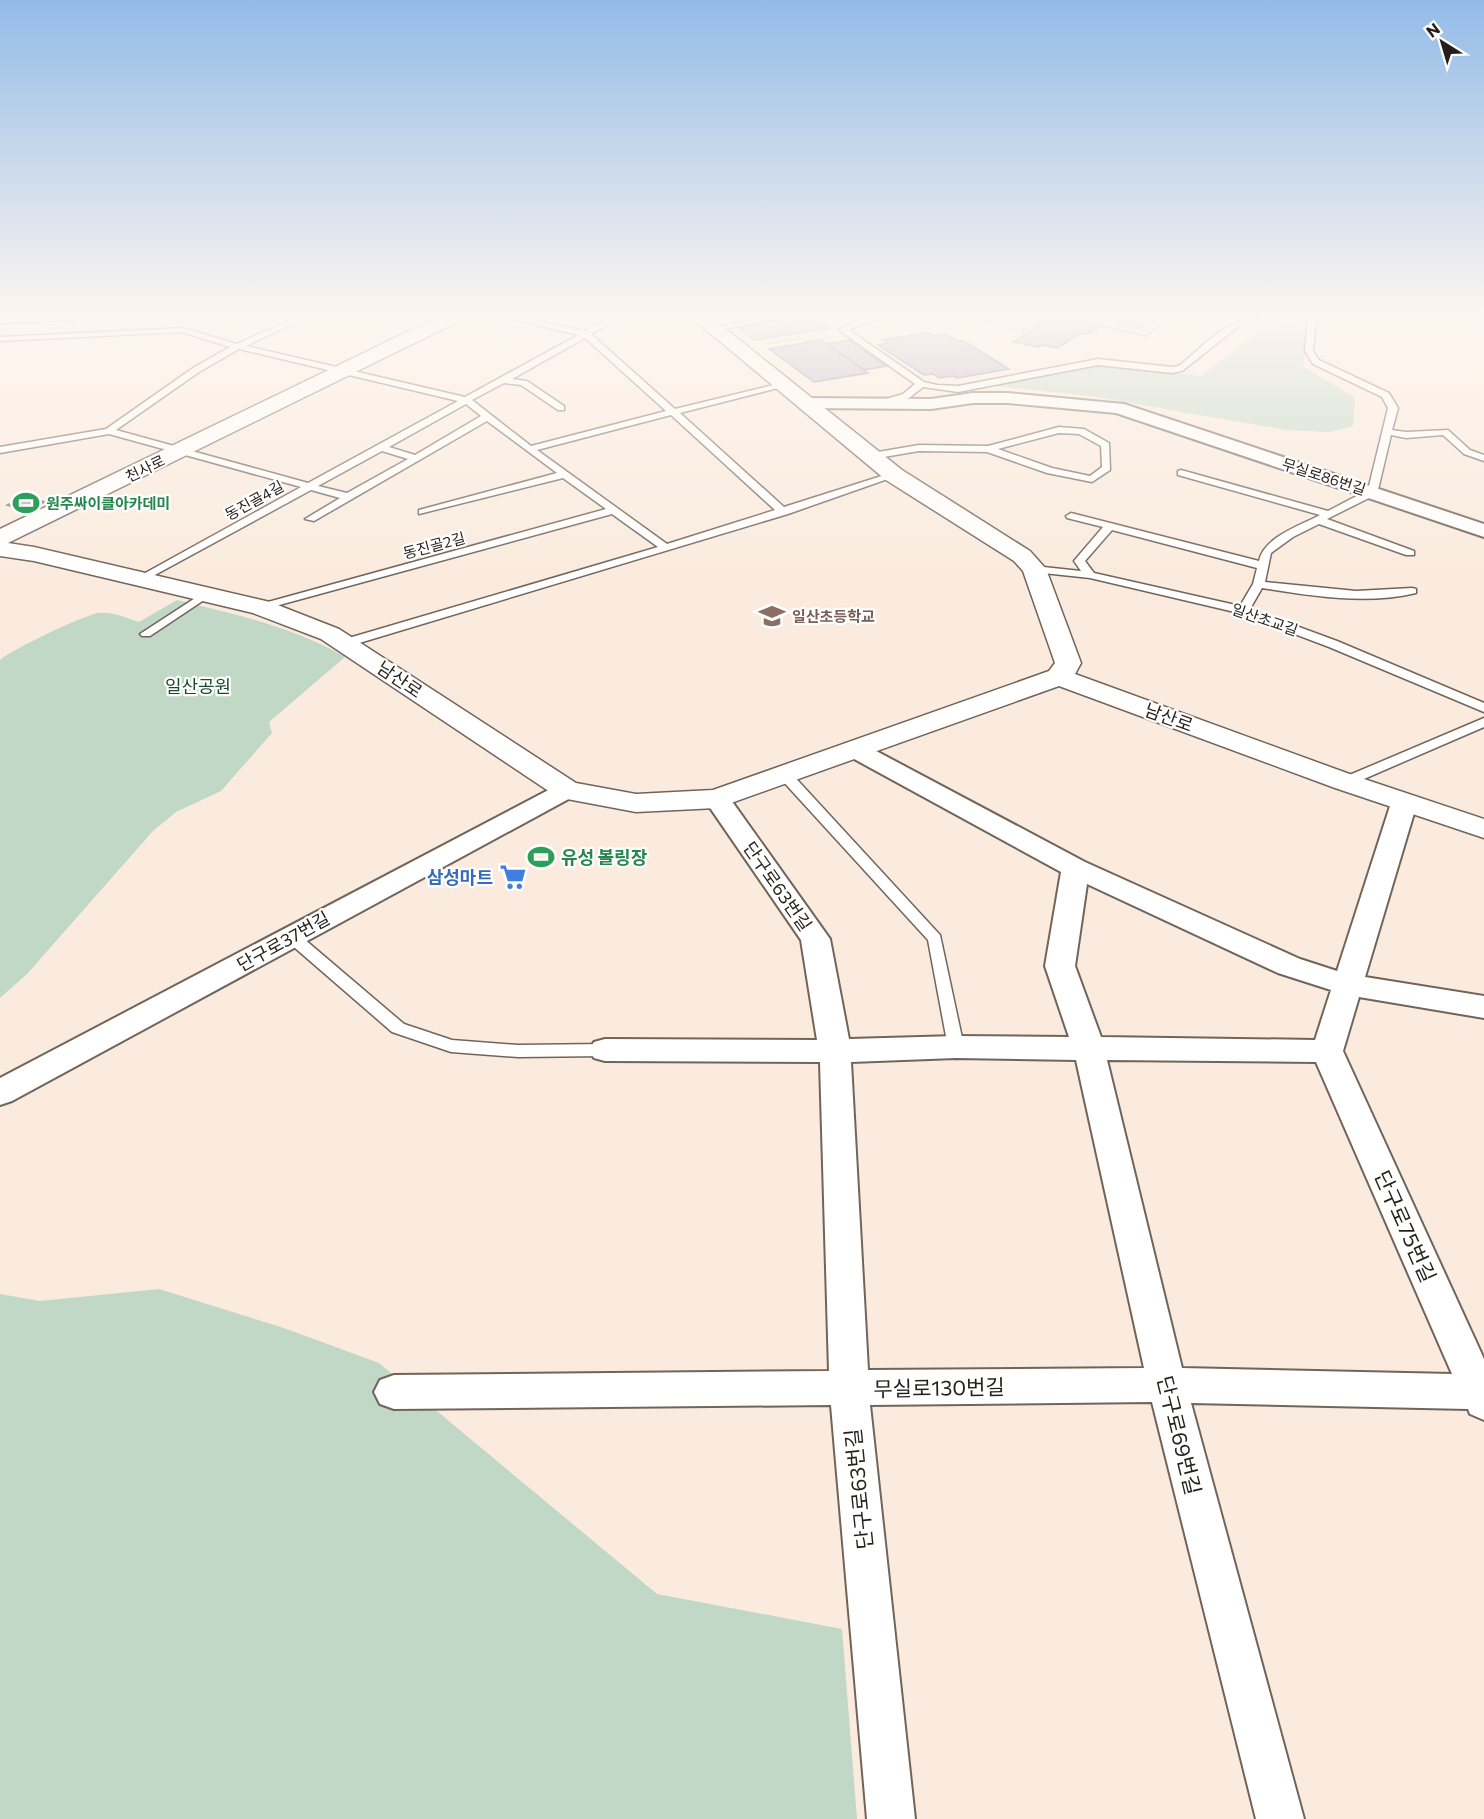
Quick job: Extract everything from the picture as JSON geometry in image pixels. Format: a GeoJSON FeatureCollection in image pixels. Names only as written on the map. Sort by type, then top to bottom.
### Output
{"type":"FeatureCollection","features":[{"type":"Feature","properties":{"kind":"street","name":"천사로"},"geometry":{"type":"LineString","coordinates":[[0,538],[277,403]]}},
{"type":"Feature","properties":{"kind":"street","name":"무실로86번길"},"geometry":{"type":"LineString","coordinates":[[806,403],[931,405],[944,403]]}},
{"type":"Feature","properties":{"kind":"street"},"geometry":{"type":"LineString","coordinates":[[806,403],[894,475],[1022,556],[1034,569],[1068,663],[1059,677]]}},
{"type":"Feature","properties":{"kind":"street","name":"무실로86번길"},"geometry":{"type":"LineString","coordinates":[[1062,403],[1118,408],[1484,531]]}},
{"type":"Feature","properties":{"kind":"street","name":"남산로"},"geometry":{"type":"LineString","coordinates":[[0,549],[34,554],[206,594],[261,608],[309,625],[346,643],[567,790],[636,803],[717,800],[1059,677],[1345,782],[1484,829]]}},
{"type":"Feature","properties":{"kind":"street"},"geometry":{"type":"LineString","coordinates":[[855,749],[1075,868],[1289,966],[1349,985],[1484,1007]]}},
{"type":"Feature","properties":{"kind":"street","name":"단구로37번길"},"geometry":{"type":"LineString","coordinates":[[0,1093],[567,790]]}},
{"type":"Feature","properties":{"kind":"street","name":"단구로63번길"},"geometry":{"type":"LineString","coordinates":[[717,800],[815,939],[836,1051],[849,1388],[891,1819]]}},
{"type":"Feature","properties":{"kind":"street"},"geometry":{"type":"LineString","coordinates":[[605,1050],[836,1051],[956,1047],[1327,1051],[1404,803]]}},
{"type":"Feature","properties":{"kind":"street","name":"단구로69번길"},"geometry":{"type":"LineString","coordinates":[[1075,868],[1060,966],[1089,1049],[1167,1385],[1280,1819]]}},
{"type":"Feature","properties":{"kind":"street","name":"단구로75번길"},"geometry":{"type":"LineString","coordinates":[[1327,1051],[1483,1395]]}},
{"type":"Feature","properties":{"kind":"street","name":"무실로130번길"},"geometry":{"type":"LineString","coordinates":[[394,1392],[1167,1385],[1483,1395]]}},
{"type":"Feature","properties":{"kind":"lane"},"geometry":{"type":"LineString","coordinates":[[0,450],[109,431],[149,403]]}},
{"type":"Feature","properties":{"kind":"lane","name":"동진골4길"},"geometry":{"type":"LineString","coordinates":[[142,579],[461,403]]}},
{"type":"Feature","properties":{"kind":"lane"},"geometry":{"type":"LineString","coordinates":[[470,403],[666,548]]}},
{"type":"Feature","properties":{"kind":"lane"},"geometry":{"type":"LineString","coordinates":[[553,403],[561,408]]}},
{"type":"Feature","properties":{"kind":"lane"},"geometry":{"type":"LineString","coordinates":[[664,403],[784,512]]}},
{"type":"Feature","properties":{"kind":"lane"},"geometry":{"type":"LineString","coordinates":[[529,449],[706,403]]}},
{"type":"Feature","properties":{"kind":"lane"},"geometry":{"type":"LineString","coordinates":[[1243,610],[1258,584],[1266,552],[1289,535],[1373,492],[1393,408],[1390,403]]}},
{"type":"Feature","properties":{"kind":"lane"},"geometry":{"type":"LineString","coordinates":[[310,519],[487,417]]}},
{"type":"Feature","properties":{"kind":"lane"},"geometry":{"type":"LineString","coordinates":[[872,456],[919,448],[988,449],[1059,430],[1081,431],[1106,445],[1107,468],[1092,479],[1050,471],[988,449]]}},
{"type":"Feature","properties":{"kind":"lane"},"geometry":{"type":"LineString","coordinates":[[109,431],[178,452],[349,497]]}},
{"type":"Feature","properties":{"kind":"lane"},"geometry":{"type":"LineString","coordinates":[[1387,432],[1406,435],[1445,432],[1467,452],[1484,458]]}},
{"type":"Feature","properties":{"kind":"lane"},"geometry":{"type":"LineString","coordinates":[[380,447],[416,458]]}},
{"type":"Feature","properties":{"kind":"lane"},"geometry":{"type":"LineString","coordinates":[[1181,473],[1330,515]]}},
{"type":"Feature","properties":{"kind":"lane","name":"동진골2길"},"geometry":{"type":"LineString","coordinates":[[423,512],[566,474]]}},
{"type":"Feature","properties":{"kind":"lane"},"geometry":{"type":"LineString","coordinates":[[346,643],[784,512],[894,475]]}},
{"type":"Feature","properties":{"kind":"lane","name":"동진골2길"},"geometry":{"type":"LineString","coordinates":[[261,608],[615,510]]}},
{"type":"Feature","properties":{"kind":"lane"},"geometry":{"type":"LineString","coordinates":[[1071,516],[1264,566]]}},
{"type":"Feature","properties":{"kind":"lane"},"geometry":{"type":"LineString","coordinates":[[1319,520],[1410,553]]}},
{"type":"Feature","properties":{"kind":"lane"},"geometry":{"type":"LineString","coordinates":[[1090,575],[1079,561],[1109,527]]}},
{"type":"Feature","properties":{"kind":"lane","name":"일산초교길"},"geometry":{"type":"LineString","coordinates":[[1034,569],[1090,575],[1243,610],[1333,644],[1484,708]]}},
{"type":"Feature","properties":{"kind":"lane"},"geometry":{"type":"LineString","coordinates":[[1258,584],[1303,591],[1395,594],[1412,591]]}},
{"type":"Feature","properties":{"kind":"lane"},"geometry":{"type":"LineString","coordinates":[[146,634],[206,594]]}},
{"type":"Feature","properties":{"kind":"lane"},"geometry":{"type":"LineString","coordinates":[[1345,782],[1484,722]]}},
{"type":"Feature","properties":{"kind":"lane"},"geometry":{"type":"LineString","coordinates":[[785,775],[935,939],[956,1047]]}},
{"type":"Feature","properties":{"kind":"lane"},"geometry":{"type":"LineString","coordinates":[[292,938],[398,1028],[451,1046],[518,1051],[605,1050]]}},
{"type":"Feature","properties":{"kind":"green space"},"geometry":{"type":"Polygon","coordinates":[[[1130,403],[1355,403],[1353,426],[1330,432],[1286,430],[1130,403]]]}},
{"type":"Feature","properties":{"kind":"green space","name":"일산공원"},"geometry":{"type":"Polygon","coordinates":[[[177,600],[285,629],[345,657],[269,722],[272,733],[221,791],[176,812],[153,831],[27,974],[0,998],[0,660],[63,626],[90,615],[109,613],[139,622],[177,600]]]}},
{"type":"Feature","properties":{"kind":"green space"},"geometry":{"type":"Polygon","coordinates":[[[159,1289],[284,1328],[379,1363],[657,1594],[842,1629],[857,1819],[0,1819],[0,1294],[40,1301],[159,1289]]]}},
{"type":"Feature","properties":{"kind":"building","name":"원주싸이클아카데미"},"geometry":{"type":"Polygon","coordinates":[[[26,496],[45,502],[26,511],[7,505],[26,496]]]}},
{"type":"Feature","properties":{"kind":"place","name":"원주싸이클아카데미"},"geometry":{"type":"Point","coordinates":[26,503]}},
{"type":"Feature","properties":{"kind":"place","name":"일산초등학교"},"geometry":{"type":"Point","coordinates":[772,616]}},
{"type":"Feature","properties":{"kind":"place","name":"유성 볼링장"},"geometry":{"type":"Point","coordinates":[541,857]}},
{"type":"Feature","properties":{"kind":"place","name":"삼성마트"},"geometry":{"type":"Point","coordinates":[513,877]}}]}
